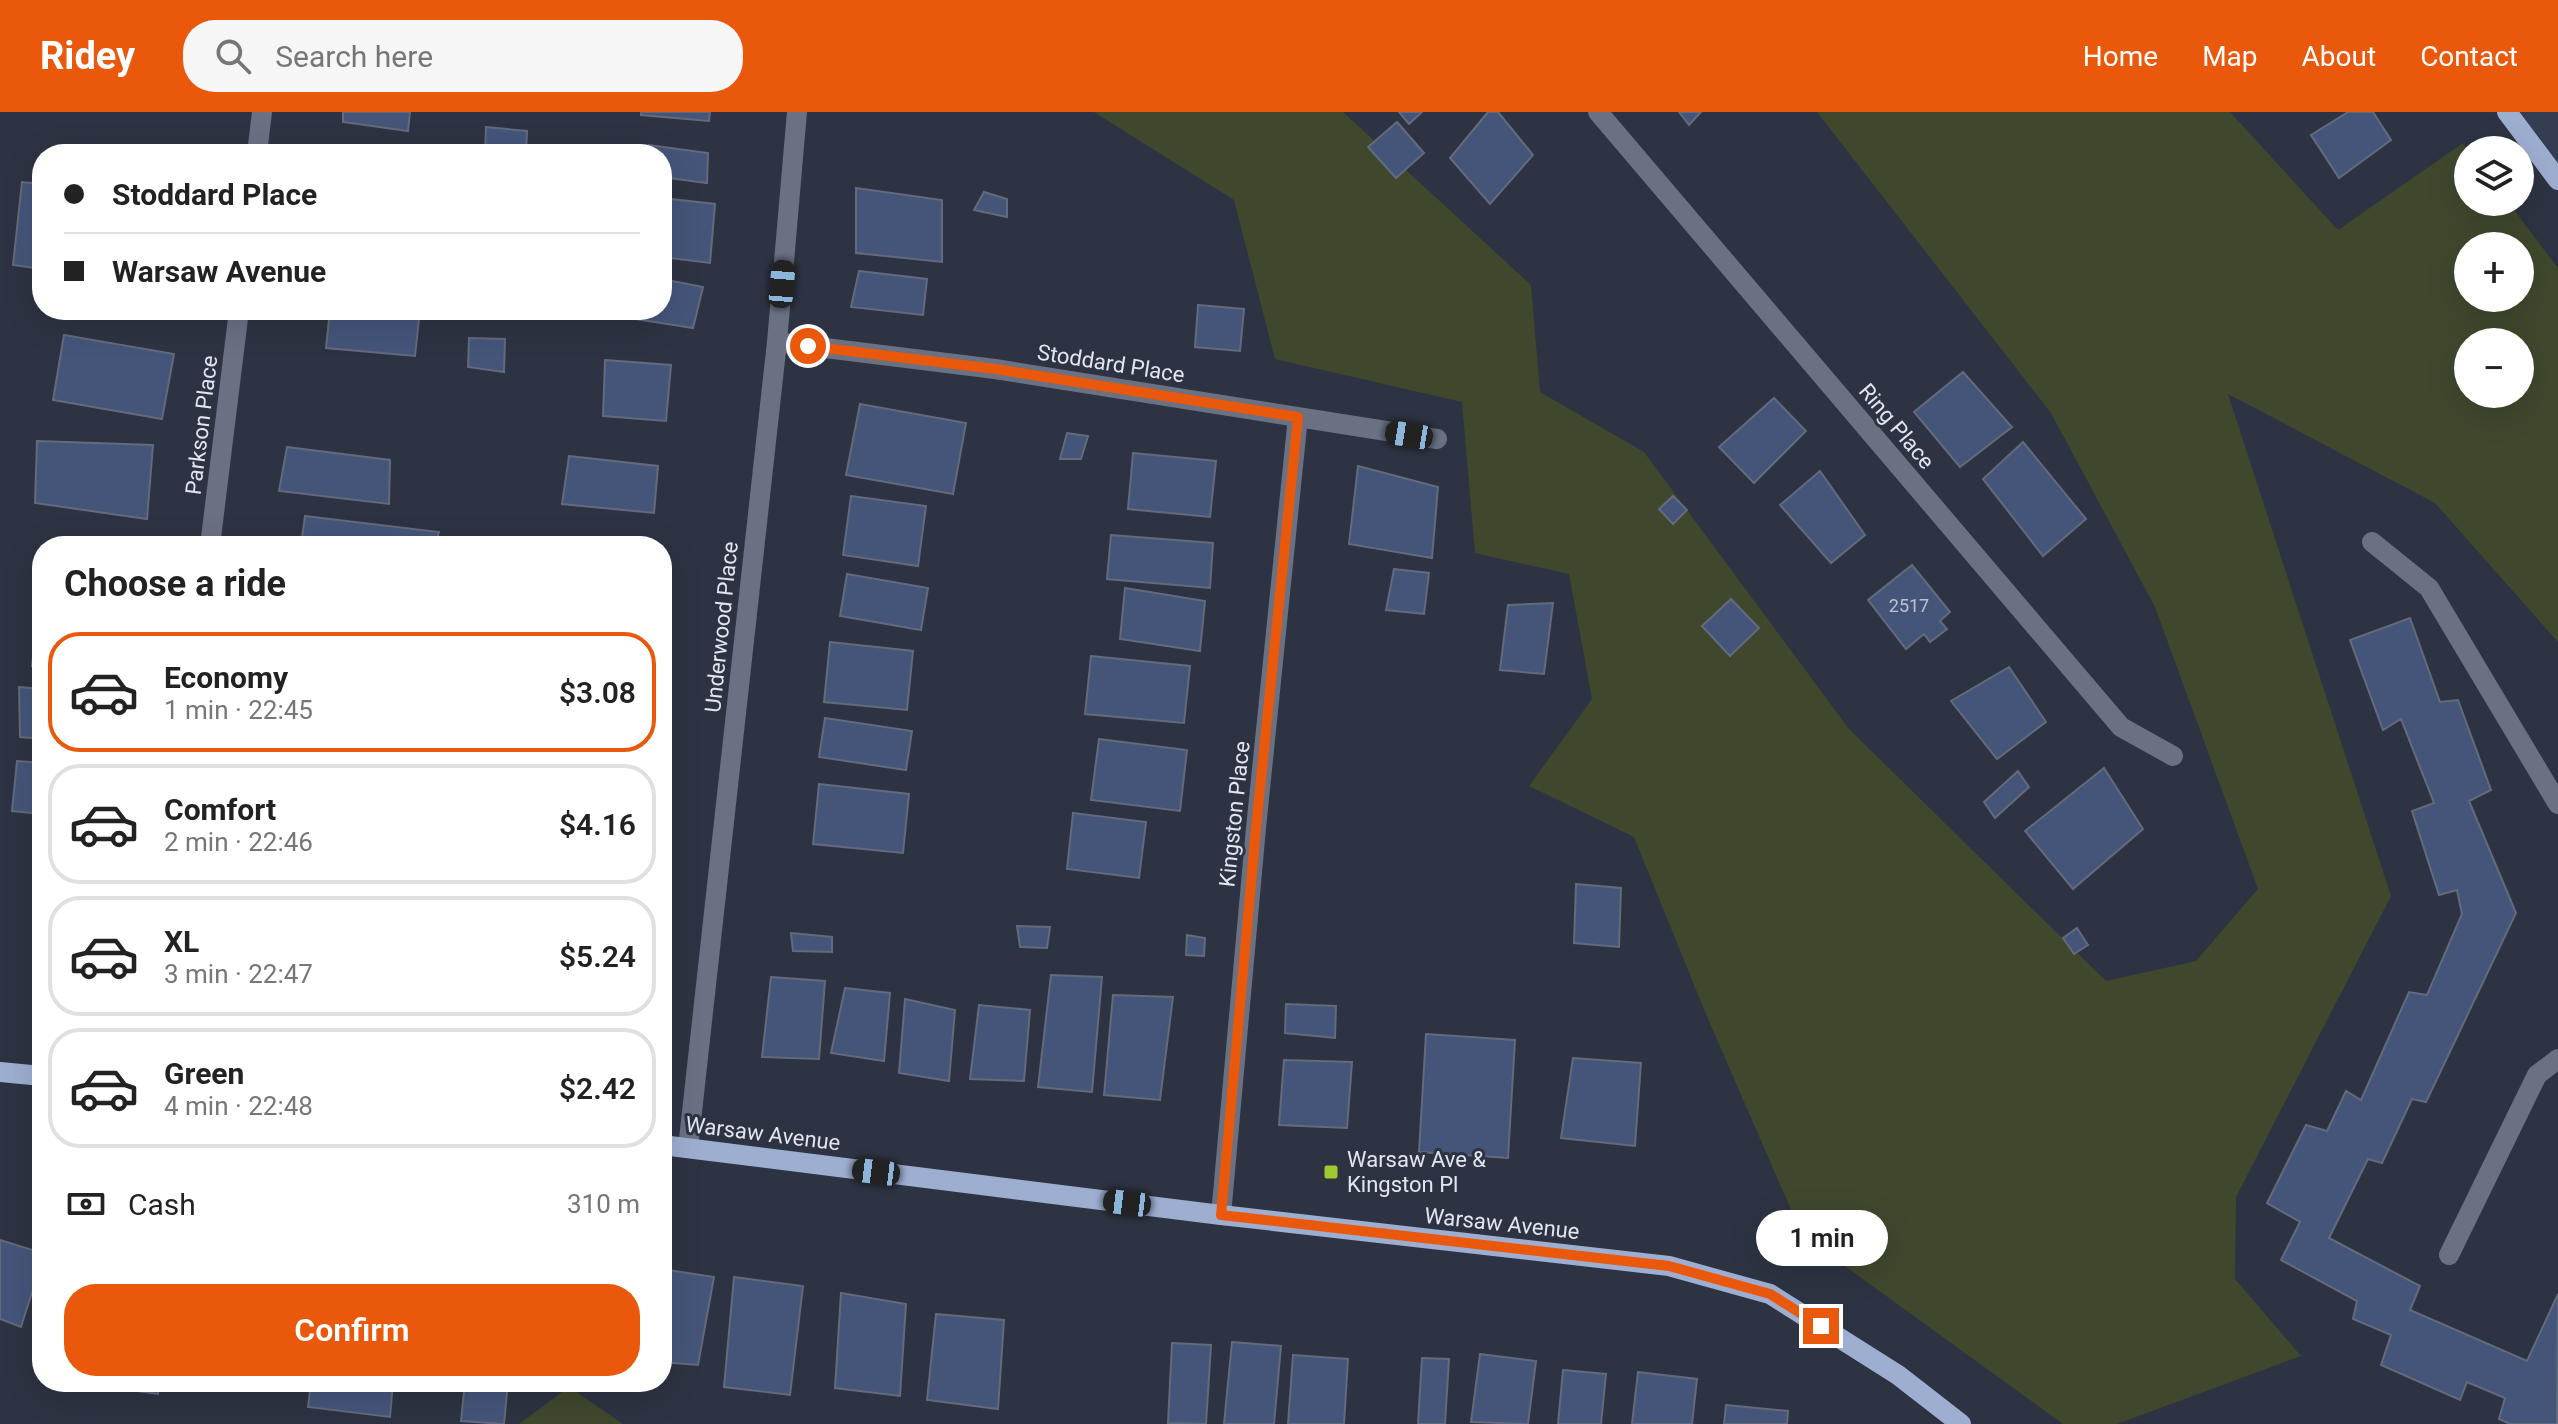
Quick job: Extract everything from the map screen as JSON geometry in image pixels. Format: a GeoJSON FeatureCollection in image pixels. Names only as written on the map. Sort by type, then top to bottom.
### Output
{"type":"FeatureCollection","features":[{"type":"Feature","properties":{"kind":"main road"},"geometry":{"type":"LineString","coordinates":[[2507,112],[2558,180]]}},
{"type":"Feature","properties":{"kind":"main road"},"geometry":{"type":"LineString","coordinates":[[0,1072],[32,1075]]}},
{"type":"Feature","properties":{"kind":"main road","name":"Warsaw Avenue"},"geometry":{"type":"LineString","coordinates":[[672,1146],[1221,1215],[1669,1266],[1770,1294],[1898,1375],[1961,1424]]}},
{"type":"Feature","properties":{"kind":"street"},"geometry":{"type":"LineString","coordinates":[[258,144],[262,112]]}},
{"type":"Feature","properties":{"kind":"street","name":"Underwood Place"},"geometry":{"type":"LineString","coordinates":[[688,1148],[777,342],[797,112]]}},
{"type":"Feature","properties":{"kind":"street","name":"Ring Place"},"geometry":{"type":"LineString","coordinates":[[1598,112],[2121,727],[2173,756]]}},
{"type":"Feature","properties":{"kind":"street","name":"Parkson Place"},"geometry":{"type":"LineString","coordinates":[[211,536],[238,320]]}},
{"type":"Feature","properties":{"kind":"street","name":"Stoddard Place"},"geometry":{"type":"LineString","coordinates":[[777,342],[995,369],[1437,439]]}},
{"type":"Feature","properties":{"kind":"street","name":"Kingston Place"},"geometry":{"type":"LineString","coordinates":[[1221,1215],[1298,417]]}},
{"type":"Feature","properties":{"kind":"street"},"geometry":{"type":"LineString","coordinates":[[2372,542],[2429,588],[2558,804]]}},
{"type":"Feature","properties":{"kind":"street"},"geometry":{"type":"LineString","coordinates":[[2449,1255],[2537,1075],[2558,1059]]}},
{"type":"Feature","properties":{"kind":"shaded area"},"geometry":{"type":"Polygon","coordinates":[[[2507,112],[2558,112],[2558,180],[2534,148],[2534,136],[2525,136],[2507,112]]]}},
{"type":"Feature","properties":{"kind":"green space"},"geometry":{"type":"Polygon","coordinates":[[[1094,112],[1343,112],[1531,285],[1540,392],[1644,452],[1849,729],[2106,981],[2196,961],[2258,889],[2155,607],[2051,413],[1817,112],[2230,112],[2338,230],[2454,149],[2454,216],[2519,216],[2531,232],[2454,232],[2454,312],[2534,312],[2534,236],[2558,268],[2558,642],[2435,503],[2228,394],[2391,896],[2236,1197],[2235,1279],[2301,1356],[2117,1424],[2063,1424],[1802,1235],[1705,1012],[1634,837],[1529,786],[1592,699],[1569,574],[1475,553],[1462,402],[1275,359],[1234,200],[1094,112]]]}},
{"type":"Feature","properties":{"kind":"green space"},"geometry":{"type":"Polygon","coordinates":[[[562,1392],[576,1392],[623,1424],[519,1424],[562,1392]]]}},
{"type":"Feature","properties":{"kind":"building"},"geometry":{"type":"Polygon","coordinates":[[[343,112],[410,112],[408,131],[343,122],[343,112]]]}},
{"type":"Feature","properties":{"kind":"building"},"geometry":{"type":"Polygon","coordinates":[[[641,112],[710,112],[709,121],[641,115],[641,112]]]}},
{"type":"Feature","properties":{"kind":"building"},"geometry":{"type":"Polygon","coordinates":[[[1399,112],[1422,112],[1409,124],[1399,112]]]}},
{"type":"Feature","properties":{"kind":"building"},"geometry":{"type":"Polygon","coordinates":[[[1488,112],[1498,112],[1533,155],[1490,204],[1450,158],[1488,112]]]}},
{"type":"Feature","properties":{"kind":"building"},"geometry":{"type":"Polygon","coordinates":[[[1679,112],[1701,112],[1689,125],[1679,112]]]}},
{"type":"Feature","properties":{"kind":"building"},"geometry":{"type":"Polygon","coordinates":[[[2348,112],[2373,112],[2391,140],[2339,178],[2311,135],[2348,112]]]}},
{"type":"Feature","properties":{"kind":"building"},"geometry":{"type":"Polygon","coordinates":[[[1397,122],[1424,153],[1396,178],[1368,147],[1397,122]]]}},
{"type":"Feature","properties":{"kind":"building"},"geometry":{"type":"Polygon","coordinates":[[[486,127],[527,131],[526,144],[485,144],[486,127]]]}},
{"type":"Feature","properties":{"kind":"building"},"geometry":{"type":"Polygon","coordinates":[[[672,148],[708,153],[707,183],[672,178],[672,148]]]}},
{"type":"Feature","properties":{"kind":"building"},"geometry":{"type":"Polygon","coordinates":[[[22,182],[32,183],[32,268],[13,265],[22,182]]]}},
{"type":"Feature","properties":{"kind":"building"},"geometry":{"type":"Polygon","coordinates":[[[856,188],[942,200],[942,262],[856,253],[856,188]]]}},
{"type":"Feature","properties":{"kind":"building"},"geometry":{"type":"Polygon","coordinates":[[[984,192],[1007,199],[1007,217],[974,210],[984,192]]]}},
{"type":"Feature","properties":{"kind":"building"},"geometry":{"type":"Polygon","coordinates":[[[672,199],[715,204],[710,263],[672,258],[672,199]]]}},
{"type":"Feature","properties":{"kind":"building"},"geometry":{"type":"Polygon","coordinates":[[[859,271],[927,279],[923,315],[851,307],[859,271]]]}},
{"type":"Feature","properties":{"kind":"building"},"geometry":{"type":"Polygon","coordinates":[[[672,281],[703,287],[693,328],[642,320],[672,320],[672,281]]]}},
{"type":"Feature","properties":{"kind":"building"},"geometry":{"type":"Polygon","coordinates":[[[1198,305],[1244,309],[1240,351],[1195,347],[1198,305]]]}},
{"type":"Feature","properties":{"kind":"building"},"geometry":{"type":"Polygon","coordinates":[[[329,320],[419,320],[415,356],[326,348],[329,320]]]}},
{"type":"Feature","properties":{"kind":"building"},"geometry":{"type":"Polygon","coordinates":[[[64,335],[174,354],[162,419],[53,400],[64,335]]]}},
{"type":"Feature","properties":{"kind":"building"},"geometry":{"type":"Polygon","coordinates":[[[469,338],[505,339],[504,372],[468,367],[469,338]]]}},
{"type":"Feature","properties":{"kind":"building"},"geometry":{"type":"Polygon","coordinates":[[[605,360],[671,365],[666,421],[603,416],[605,360]]]}},
{"type":"Feature","properties":{"kind":"building"},"geometry":{"type":"Polygon","coordinates":[[[1963,372],[2012,427],[1960,467],[1914,412],[1963,372]]]}},
{"type":"Feature","properties":{"kind":"building"},"geometry":{"type":"Polygon","coordinates":[[[1774,398],[1806,431],[1754,483],[1719,447],[1774,398]]]}},
{"type":"Feature","properties":{"kind":"building"},"geometry":{"type":"Polygon","coordinates":[[[860,404],[966,423],[953,494],[846,475],[860,404]]]}},
{"type":"Feature","properties":{"kind":"building"},"geometry":{"type":"Polygon","coordinates":[[[1067,433],[1088,436],[1081,459],[1060,459],[1067,433]]]}},
{"type":"Feature","properties":{"kind":"building"},"geometry":{"type":"Polygon","coordinates":[[[37,441],[153,445],[147,519],[35,503],[37,441]]]}},
{"type":"Feature","properties":{"kind":"building"},"geometry":{"type":"Polygon","coordinates":[[[2023,442],[2086,519],[2043,556],[1983,479],[2023,442]]]}},
{"type":"Feature","properties":{"kind":"building"},"geometry":{"type":"Polygon","coordinates":[[[287,447],[390,460],[389,504],[279,491],[287,447]]]}},
{"type":"Feature","properties":{"kind":"building"},"geometry":{"type":"Polygon","coordinates":[[[1133,453],[1216,461],[1210,517],[1128,509],[1133,453]]]}},
{"type":"Feature","properties":{"kind":"building"},"geometry":{"type":"Polygon","coordinates":[[[569,456],[658,466],[654,513],[562,504],[569,456]]]}},
{"type":"Feature","properties":{"kind":"building"},"geometry":{"type":"Polygon","coordinates":[[[1358,466],[1438,487],[1432,558],[1349,544],[1358,466]]]}},
{"type":"Feature","properties":{"kind":"building"},"geometry":{"type":"Polygon","coordinates":[[[1820,471],[1865,535],[1831,563],[1780,505],[1820,471]]]}},
{"type":"Feature","properties":{"kind":"building"},"geometry":{"type":"Polygon","coordinates":[[[851,496],[926,506],[918,566],[843,555],[851,496]]]}},
{"type":"Feature","properties":{"kind":"building"},"geometry":{"type":"Polygon","coordinates":[[[1673,496],[1687,510],[1673,524],[1659,509],[1673,496]]]}},
{"type":"Feature","properties":{"kind":"building"},"geometry":{"type":"Polygon","coordinates":[[[305,516],[439,532],[438,536],[302,536],[305,516]]]}},
{"type":"Feature","properties":{"kind":"building"},"geometry":{"type":"Polygon","coordinates":[[[1111,535],[1213,543],[1210,588],[1107,579],[1111,535]]]}},
{"type":"Feature","properties":{"kind":"building"},"geometry":{"type":"Polygon","coordinates":[[[1912,565],[1950,612],[1940,621],[1947,629],[1930,642],[1924,634],[1906,649],[1868,600],[1912,565]]]}},
{"type":"Feature","properties":{"kind":"building"},"geometry":{"type":"Polygon","coordinates":[[[1394,569],[1429,573],[1424,614],[1386,610],[1394,569]]]}},
{"type":"Feature","properties":{"kind":"building"},"geometry":{"type":"Polygon","coordinates":[[[847,574],[928,588],[921,630],[840,616],[847,574]]]}},
{"type":"Feature","properties":{"kind":"building"},"geometry":{"type":"Polygon","coordinates":[[[1125,588],[1205,601],[1200,651],[1120,639],[1125,588]]]}},
{"type":"Feature","properties":{"kind":"building"},"geometry":{"type":"Polygon","coordinates":[[[1731,599],[1759,628],[1730,656],[1702,626],[1731,599]]]}},
{"type":"Feature","properties":{"kind":"building"},"geometry":{"type":"Polygon","coordinates":[[[1553,603],[1544,674],[1500,670],[1508,605],[1553,603]]]}},
{"type":"Feature","properties":{"kind":"building"},"geometry":{"type":"Polygon","coordinates":[[[2410,618],[2440,702],[2458,700],[2491,790],[2469,801],[2516,913],[2426,1102],[2412,1099],[2382,1163],[2368,1159],[2329,1238],[2420,1286],[2410,1310],[2527,1361],[2558,1294],[2557,1424],[2510,1424],[2499,1419],[2505,1398],[2467,1382],[2460,1400],[2381,1365],[2391,1335],[2353,1319],[2357,1301],[2281,1260],[2300,1222],[2267,1203],[2306,1125],[2327,1131],[2346,1091],[2361,1100],[2409,992],[2427,995],[2462,914],[2457,890],[2439,895],[2412,811],[2434,803],[2401,719],[2383,730],[2350,640],[2410,618]]]}},
{"type":"Feature","properties":{"kind":"building"},"geometry":{"type":"Polygon","coordinates":[[[830,642],[913,651],[907,710],[824,702],[830,642]]]}},
{"type":"Feature","properties":{"kind":"building"},"geometry":{"type":"Polygon","coordinates":[[[1091,656],[1190,666],[1184,723],[1085,714],[1091,656]]]}},
{"type":"Feature","properties":{"kind":"building"},"geometry":{"type":"Polygon","coordinates":[[[2009,667],[2046,722],[1997,759],[1951,701],[2009,667]]]}},
{"type":"Feature","properties":{"kind":"building"},"geometry":{"type":"Polygon","coordinates":[[[19,687],[32,688],[32,738],[20,737],[19,687]]]}},
{"type":"Feature","properties":{"kind":"building"},"geometry":{"type":"Polygon","coordinates":[[[825,718],[912,731],[906,770],[819,757],[825,718]]]}},
{"type":"Feature","properties":{"kind":"building"},"geometry":{"type":"Polygon","coordinates":[[[1099,739],[1187,750],[1180,811],[1091,800],[1099,739]]]}},
{"type":"Feature","properties":{"kind":"building"},"geometry":{"type":"Polygon","coordinates":[[[17,761],[32,762],[32,813],[12,811],[17,761]]]}},
{"type":"Feature","properties":{"kind":"building"},"geometry":{"type":"Polygon","coordinates":[[[2104,768],[2143,829],[2073,889],[2025,831],[2104,768]]]}},
{"type":"Feature","properties":{"kind":"building"},"geometry":{"type":"Polygon","coordinates":[[[2018,771],[2029,787],[1995,818],[1984,802],[2018,771]]]}},
{"type":"Feature","properties":{"kind":"building"},"geometry":{"type":"Polygon","coordinates":[[[819,784],[909,794],[903,853],[813,844],[819,784]]]}},
{"type":"Feature","properties":{"kind":"building"},"geometry":{"type":"Polygon","coordinates":[[[1073,813],[1146,822],[1139,878],[1067,869],[1073,813]]]}},
{"type":"Feature","properties":{"kind":"building"},"geometry":{"type":"Polygon","coordinates":[[[1576,884],[1621,888],[1619,947],[1574,943],[1576,884]]]}},
{"type":"Feature","properties":{"kind":"building"},"geometry":{"type":"Polygon","coordinates":[[[1017,926],[1050,927],[1047,948],[1020,947],[1017,926]]]}},
{"type":"Feature","properties":{"kind":"building"},"geometry":{"type":"Polygon","coordinates":[[[2077,928],[2088,945],[2074,954],[2063,938],[2077,928]]]}},
{"type":"Feature","properties":{"kind":"building"},"geometry":{"type":"Polygon","coordinates":[[[791,933],[832,937],[832,952],[793,951],[791,933]]]}},
{"type":"Feature","properties":{"kind":"building"},"geometry":{"type":"Polygon","coordinates":[[[1187,935],[1205,938],[1204,956],[1186,955],[1187,935]]]}},
{"type":"Feature","properties":{"kind":"building"},"geometry":{"type":"Polygon","coordinates":[[[1051,975],[1102,977],[1092,1092],[1038,1087],[1051,975]]]}},
{"type":"Feature","properties":{"kind":"building"},"geometry":{"type":"Polygon","coordinates":[[[771,977],[825,981],[819,1059],[762,1057],[771,977]]]}},
{"type":"Feature","properties":{"kind":"building"},"geometry":{"type":"Polygon","coordinates":[[[845,988],[890,993],[884,1061],[831,1053],[845,988]]]}},
{"type":"Feature","properties":{"kind":"building"},"geometry":{"type":"Polygon","coordinates":[[[1113,995],[1173,997],[1160,1100],[1104,1095],[1113,995]]]}},
{"type":"Feature","properties":{"kind":"building"},"geometry":{"type":"Polygon","coordinates":[[[905,999],[955,1010],[949,1081],[899,1073],[905,999]]]}},
{"type":"Feature","properties":{"kind":"building"},"geometry":{"type":"Polygon","coordinates":[[[1286,1004],[1336,1006],[1335,1038],[1285,1033],[1286,1004]]]}},
{"type":"Feature","properties":{"kind":"building"},"geometry":{"type":"Polygon","coordinates":[[[979,1005],[1030,1010],[1024,1081],[970,1079],[979,1005]]]}},
{"type":"Feature","properties":{"kind":"building"},"geometry":{"type":"Polygon","coordinates":[[[1426,1034],[1515,1040],[1508,1158],[1419,1152],[1426,1034]]]}},
{"type":"Feature","properties":{"kind":"building"},"geometry":{"type":"Polygon","coordinates":[[[1573,1058],[1641,1063],[1635,1146],[1561,1138],[1573,1058]]]}},
{"type":"Feature","properties":{"kind":"building"},"geometry":{"type":"Polygon","coordinates":[[[1284,1060],[1352,1062],[1347,1128],[1279,1125],[1284,1060]]]}},
{"type":"Feature","properties":{"kind":"building"},"geometry":{"type":"Polygon","coordinates":[[[0,1240],[32,1250],[32,1292],[21,1327],[0,1319],[0,1240]]]}},
{"type":"Feature","properties":{"kind":"building"},"geometry":{"type":"Polygon","coordinates":[[[672,1271],[714,1277],[698,1365],[672,1363],[672,1271]]]}},
{"type":"Feature","properties":{"kind":"building"},"geometry":{"type":"Polygon","coordinates":[[[734,1277],[803,1286],[790,1395],[724,1387],[734,1277]]]}},
{"type":"Feature","properties":{"kind":"building"},"geometry":{"type":"Polygon","coordinates":[[[841,1293],[906,1304],[900,1396],[835,1388],[841,1293]]]}},
{"type":"Feature","properties":{"kind":"building"},"geometry":{"type":"Polygon","coordinates":[[[936,1314],[1004,1320],[998,1409],[927,1400],[936,1314]]]}},
{"type":"Feature","properties":{"kind":"building"},"geometry":{"type":"Polygon","coordinates":[[[1232,1342],[1281,1346],[1274,1424],[1224,1424],[1232,1342]]]}},
{"type":"Feature","properties":{"kind":"building"},"geometry":{"type":"Polygon","coordinates":[[[1172,1343],[1211,1345],[1206,1424],[1168,1423],[1172,1343]]]}},
{"type":"Feature","properties":{"kind":"building"},"geometry":{"type":"Polygon","coordinates":[[[1480,1354],[1536,1361],[1528,1424],[1471,1422],[1480,1354]]]}},
{"type":"Feature","properties":{"kind":"building"},"geometry":{"type":"Polygon","coordinates":[[[1293,1355],[1348,1359],[1344,1424],[1288,1424],[1293,1355]]]}},
{"type":"Feature","properties":{"kind":"building"},"geometry":{"type":"Polygon","coordinates":[[[1422,1358],[1449,1359],[1445,1424],[1418,1424],[1422,1358]]]}},
{"type":"Feature","properties":{"kind":"building"},"geometry":{"type":"Polygon","coordinates":[[[1563,1370],[1606,1374],[1601,1424],[1558,1424],[1563,1370]]]}},
{"type":"Feature","properties":{"kind":"building"},"geometry":{"type":"Polygon","coordinates":[[[1638,1372],[1697,1379],[1692,1424],[1632,1424],[1638,1372]]]}},
{"type":"Feature","properties":{"kind":"building"},"geometry":{"type":"Polygon","coordinates":[[[310,1392],[392,1392],[390,1417],[308,1407],[310,1392]]]}},
{"type":"Feature","properties":{"kind":"building"},"geometry":{"type":"Polygon","coordinates":[[[464,1392],[507,1392],[504,1424],[461,1421],[464,1392]]]}},
{"type":"Feature","properties":{"kind":"building"},"geometry":{"type":"Polygon","coordinates":[[[1726,1405],[1788,1411],[1787,1424],[1724,1424],[1726,1405]]]}},
{"type":"Feature","properties":{"kind":"place","name":"Warsaw Ave & Kingston Pl"},"geometry":{"type":"Point","coordinates":[1331,1172]}},
{"type":"Feature","properties":{"kind":"route"},"geometry":{"type":"LineString","coordinates":[[808,346],[995,369],[1298,417],[1221,1215],[1669,1266],[1770,1294],[1821,1326]]}}]}
